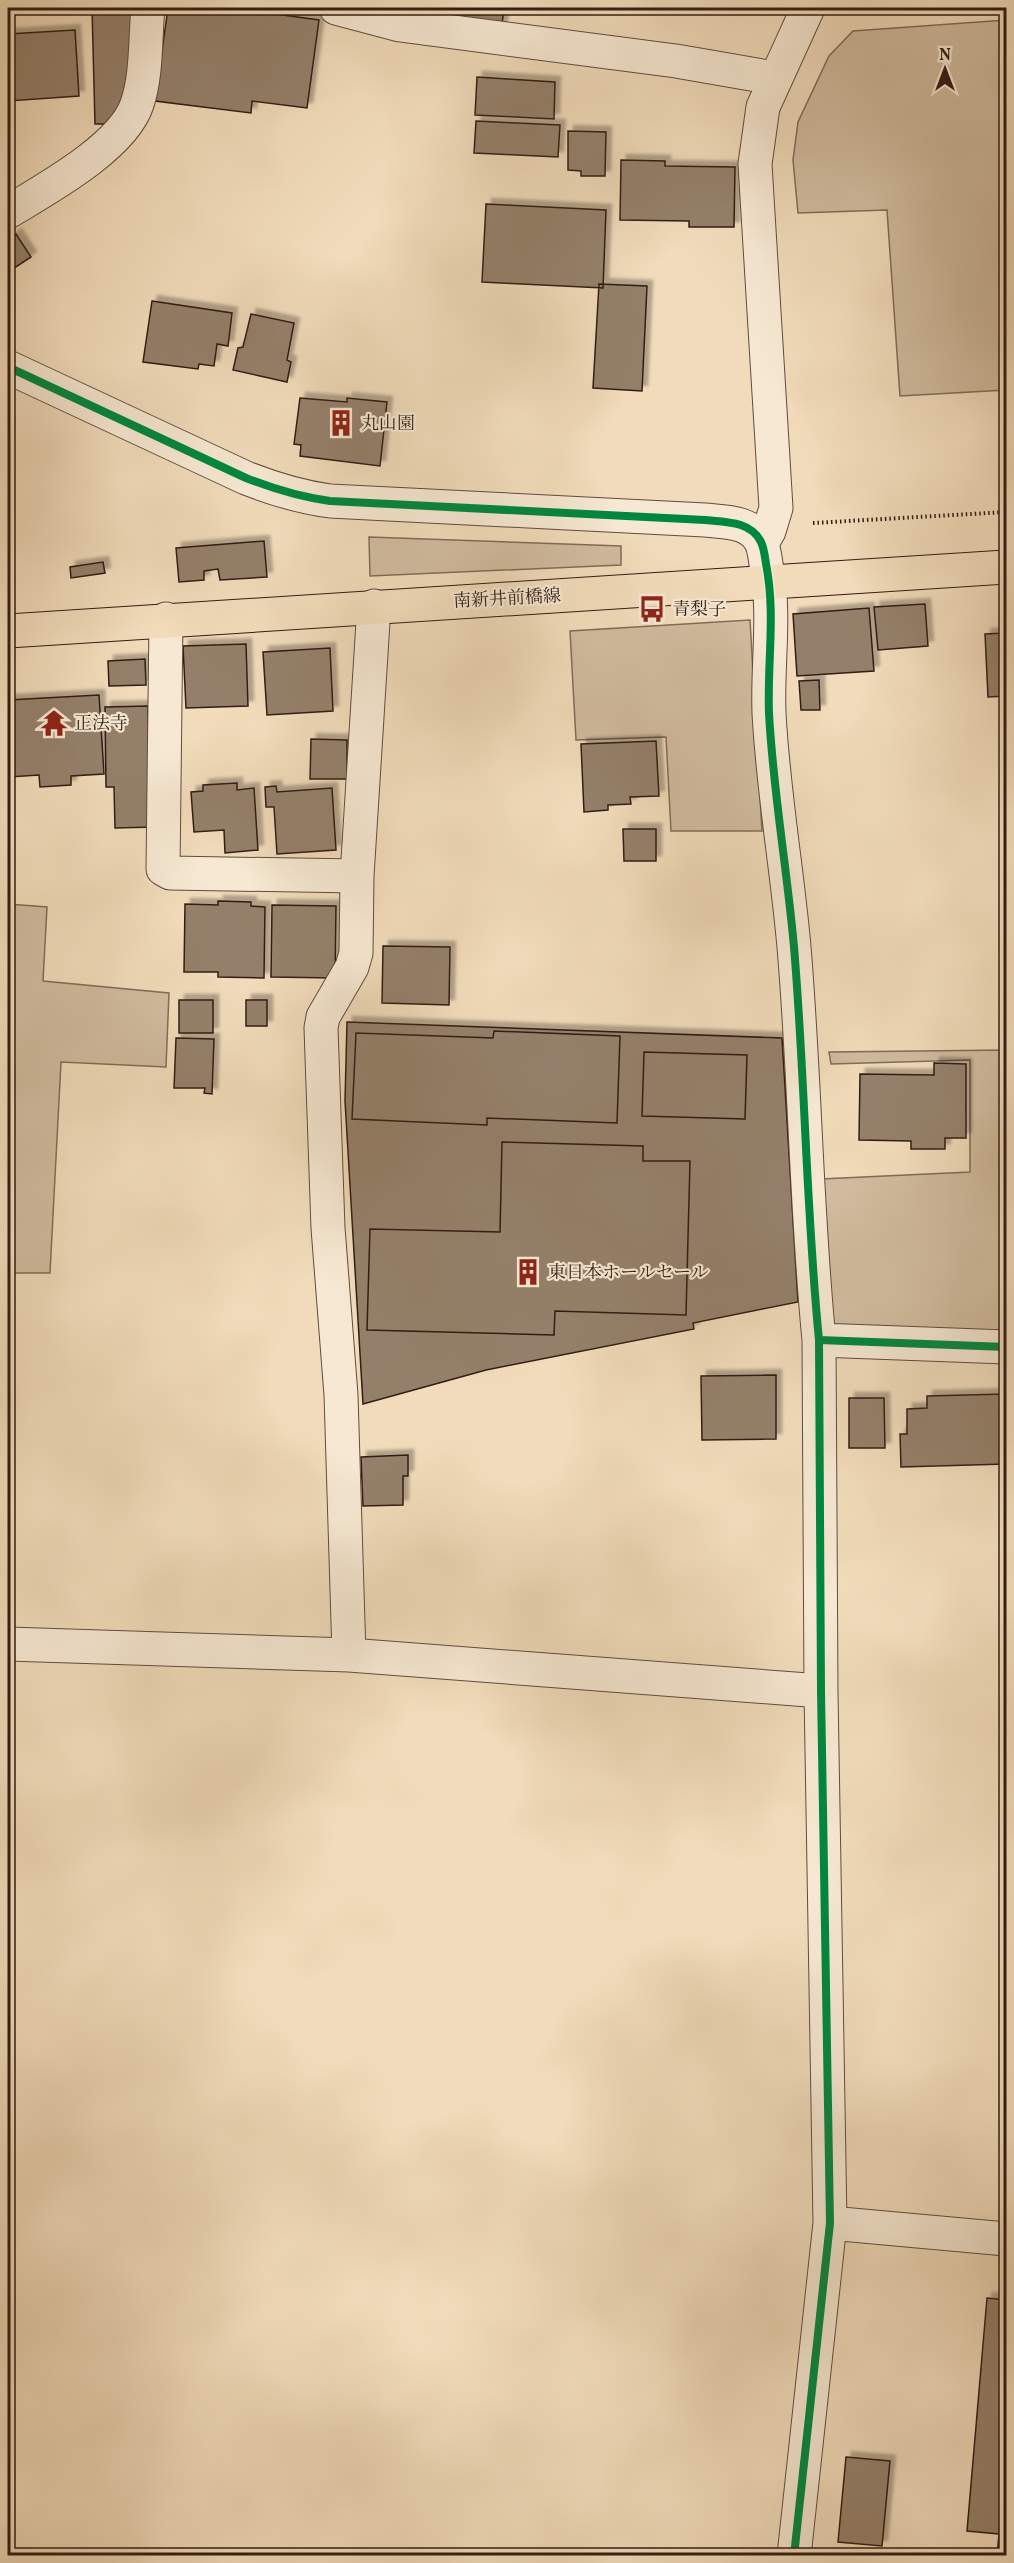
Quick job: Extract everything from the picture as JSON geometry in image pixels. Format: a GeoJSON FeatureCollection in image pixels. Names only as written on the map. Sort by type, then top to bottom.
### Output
{"type":"FeatureCollection","features":[{"type":"Feature","properties":{"kind":"main road","name":"南新井前橋線"},"geometry":{"type":"LineString","coordinates":[[8,631],[166,619],[1006,567]]}},
{"type":"Feature","properties":{"kind":"street"},"geometry":{"type":"LineString","coordinates":[[8,213],[111,143],[127,125],[137,105],[141,87],[148,8]]}},
{"type":"Feature","properties":{"kind":"street"},"geometry":{"type":"LineString","coordinates":[[336,8],[400,26],[676,61],[774,78]]}},
{"type":"Feature","properties":{"kind":"street"},"geometry":{"type":"LineString","coordinates":[[762,543],[774,515],[775,483],[755,164],[762,107],[808,8]]}},
{"type":"Feature","properties":{"kind":"street"},"geometry":{"type":"LineString","coordinates":[[8,367],[246,478],[302,497],[330,501],[734,522],[747,527],[762,543],[770,582],[772,619],[769,711],[777,814],[794,946],[806,1123],[812,1269],[819,1340],[821,1691],[830,2223],[795,2556]]}},
{"type":"Feature","properties":{"kind":"street"},"geometry":{"type":"LineString","coordinates":[[349,1655],[341,1395],[328,1228],[321,1028],[323,1017],[352,968],[356,953],[357,876],[374,606]]}},
{"type":"Feature","properties":{"kind":"street"},"geometry":{"type":"LineString","coordinates":[[166,619],[163,868],[170,873],[357,876]]}},
{"type":"Feature","properties":{"kind":"street"},"geometry":{"type":"LineString","coordinates":[[819,1340],[1006,1347]]}},
{"type":"Feature","properties":{"kind":"street"},"geometry":{"type":"LineString","coordinates":[[8,1644],[349,1655],[821,1691]]}},
{"type":"Feature","properties":{"kind":"street"},"geometry":{"type":"LineString","coordinates":[[830,2223],[1006,2239]]}},
{"type":"Feature","properties":{"kind":"path"},"geometry":{"type":"LineString","coordinates":[[805,525],[1006,512]]}},
{"type":"Feature","properties":{"kind":"shaded area"},"geometry":{"type":"Polygon","coordinates":[[[1006,20],[1006,390],[900,396],[887,210],[798,213],[793,160],[798,122],[829,56],[853,31],[1006,20]]]}},
{"type":"Feature","properties":{"kind":"shaded area"},"geometry":{"type":"Polygon","coordinates":[[[369,537],[621,546],[621,565],[370,576],[369,537]]]}},
{"type":"Feature","properties":{"kind":"shaded area"},"geometry":{"type":"Polygon","coordinates":[[[750,620],[762,831],[671,831],[666,737],[576,740],[570,631],[750,620]]]}},
{"type":"Feature","properties":{"kind":"shaded area"},"geometry":{"type":"Polygon","coordinates":[[[8,904],[47,907],[43,981],[169,993],[166,1067],[61,1062],[50,1273],[8,1273],[8,904]]]}},
{"type":"Feature","properties":{"kind":"shaded area"},"geometry":{"type":"Polygon","coordinates":[[[1006,1050],[1006,1340],[832,1332],[821,1179],[970,1172],[970,1060],[831,1064],[829,1052],[1006,1050]]]}},
{"type":"Feature","properties":{"kind":"building"},"geometry":{"type":"Polygon","coordinates":[[[92,8],[140,8],[126,124],[95,124],[92,8]]]}},
{"type":"Feature","properties":{"kind":"building"},"geometry":{"type":"Polygon","coordinates":[[[168,8],[254,8],[253,11],[319,20],[307,108],[252,101],[251,113],[155,101],[168,8]]]}},
{"type":"Feature","properties":{"kind":"building"},"geometry":{"type":"Polygon","coordinates":[[[456,8],[504,8],[501,33],[454,27],[456,8]]]}},
{"type":"Feature","properties":{"kind":"building"},"geometry":{"type":"Polygon","coordinates":[[[857,8],[916,8],[857,12],[857,8]]]}},
{"type":"Feature","properties":{"kind":"building"},"geometry":{"type":"Polygon","coordinates":[[[75,30],[79,96],[8,101],[8,34],[75,30]]]}},
{"type":"Feature","properties":{"kind":"building"},"geometry":{"type":"Polygon","coordinates":[[[477,77],[555,82],[554,119],[475,115],[477,77]]]}},
{"type":"Feature","properties":{"kind":"building"},"geometry":{"type":"Polygon","coordinates":[[[476,121],[560,125],[558,157],[474,153],[476,121]]]}},
{"type":"Feature","properties":{"kind":"building"},"geometry":{"type":"Polygon","coordinates":[[[568,131],[606,132],[605,176],[581,176],[581,171],[568,170],[568,131]]]}},
{"type":"Feature","properties":{"kind":"building"},"geometry":{"type":"Polygon","coordinates":[[[621,160],[665,161],[665,166],[735,167],[734,227],[689,227],[689,221],[620,220],[621,160]]]}},
{"type":"Feature","properties":{"kind":"building"},"geometry":{"type":"Polygon","coordinates":[[[486,204],[606,210],[603,288],[482,282],[486,204]]]}},
{"type":"Feature","properties":{"kind":"building"},"geometry":{"type":"Polygon","coordinates":[[[16,234],[31,257],[8,272],[8,240],[16,234]]]}},
{"type":"Feature","properties":{"kind":"building"},"geometry":{"type":"Polygon","coordinates":[[[599,284],[647,286],[642,391],[593,388],[599,284]]]}},
{"type":"Feature","properties":{"kind":"building"},"geometry":{"type":"Polygon","coordinates":[[[152,301],[232,313],[228,346],[217,344],[214,366],[199,364],[198,369],[143,362],[152,301]]]}},
{"type":"Feature","properties":{"kind":"building"},"geometry":{"type":"Polygon","coordinates":[[[251,314],[294,323],[287,360],[291,362],[287,382],[233,370],[238,348],[243,347],[251,314]]]}},
{"type":"Feature","properties":{"kind":"building","name":"丸山園"},"geometry":{"type":"Polygon","coordinates":[[[300,398],[347,402],[347,398],[387,402],[380,466],[300,456],[301,445],[294,444],[300,398]]]}},
{"type":"Feature","properties":{"kind":"building"},"geometry":{"type":"Polygon","coordinates":[[[264,541],[267,577],[220,580],[218,569],[204,571],[204,580],[179,582],[176,548],[264,541]]]}},
{"type":"Feature","properties":{"kind":"building"},"geometry":{"type":"Polygon","coordinates":[[[103,562],[105,573],[71,578],[70,567],[103,562]]]}},
{"type":"Feature","properties":{"kind":"building"},"geometry":{"type":"Polygon","coordinates":[[[925,604],[928,646],[878,650],[874,607],[925,604]]]}},
{"type":"Feature","properties":{"kind":"building"},"geometry":{"type":"Polygon","coordinates":[[[869,608],[874,671],[797,676],[793,614],[869,608]]]}},
{"type":"Feature","properties":{"kind":"building"},"geometry":{"type":"Polygon","coordinates":[[[1006,633],[1006,696],[988,697],[985,634],[1006,633]]]}},
{"type":"Feature","properties":{"kind":"building"},"geometry":{"type":"Polygon","coordinates":[[[246,644],[248,706],[186,708],[183,646],[246,644]]]}},
{"type":"Feature","properties":{"kind":"building"},"geometry":{"type":"Polygon","coordinates":[[[330,648],[333,711],[267,715],[263,652],[330,648]]]}},
{"type":"Feature","properties":{"kind":"building"},"geometry":{"type":"Polygon","coordinates":[[[145,659],[146,685],[109,686],[108,661],[145,659]]]}},
{"type":"Feature","properties":{"kind":"building"},"geometry":{"type":"Polygon","coordinates":[[[819,680],[820,710],[801,710],[799,681],[819,680]]]}},
{"type":"Feature","properties":{"kind":"building","name":"正法寺"},"geometry":{"type":"Polygon","coordinates":[[[99,695],[104,774],[71,776],[71,785],[40,787],[39,775],[9,777],[8,700],[99,695]]]}},
{"type":"Feature","properties":{"kind":"building"},"geometry":{"type":"Polygon","coordinates":[[[148,706],[149,764],[155,827],[115,828],[114,787],[106,787],[105,707],[148,706]]]}},
{"type":"Feature","properties":{"kind":"building"},"geometry":{"type":"Polygon","coordinates":[[[311,739],[347,740],[347,779],[310,779],[311,739]]]}},
{"type":"Feature","properties":{"kind":"building"},"geometry":{"type":"Polygon","coordinates":[[[656,741],[659,796],[630,797],[631,804],[608,805],[608,810],[584,812],[581,744],[656,741]]]}},
{"type":"Feature","properties":{"kind":"building"},"geometry":{"type":"Polygon","coordinates":[[[237,783],[237,790],[254,788],[258,850],[225,853],[224,830],[194,832],[191,792],[203,791],[203,785],[237,783]]]}},
{"type":"Feature","properties":{"kind":"building"},"geometry":{"type":"Polygon","coordinates":[[[276,786],[277,792],[332,788],[336,850],[277,854],[274,807],[266,807],[265,787],[276,786]]]}},
{"type":"Feature","properties":{"kind":"building"},"geometry":{"type":"Polygon","coordinates":[[[623,829],[656,829],[656,861],[624,861],[623,829]]]}},
{"type":"Feature","properties":{"kind":"building"},"geometry":{"type":"Polygon","coordinates":[[[218,901],[251,902],[251,906],[265,907],[264,978],[218,977],[218,972],[184,972],[185,904],[218,905],[218,901]]]}},
{"type":"Feature","properties":{"kind":"building"},"geometry":{"type":"Polygon","coordinates":[[[272,905],[336,906],[335,978],[271,977],[272,905]]]}},
{"type":"Feature","properties":{"kind":"building"},"geometry":{"type":"Polygon","coordinates":[[[383,946],[450,947],[449,1005],[382,1003],[383,946]]]}},
{"type":"Feature","properties":{"kind":"building"},"geometry":{"type":"Polygon","coordinates":[[[179,1000],[213,1000],[213,1033],[179,1033],[179,1000]]]}},
{"type":"Feature","properties":{"kind":"building"},"geometry":{"type":"Polygon","coordinates":[[[246,1000],[267,1000],[267,1026],[246,1026],[246,1000]]]}},
{"type":"Feature","properties":{"kind":"building"},"geometry":{"type":"Polygon","coordinates":[[[347,1022],[782,1038],[798,1302],[693,1323],[694,1329],[486,1370],[363,1404],[345,1101],[347,1022]]]}},
{"type":"Feature","properties":{"kind":"building"},"geometry":{"type":"Polygon","coordinates":[[[494,1031],[620,1036],[617,1123],[487,1118],[487,1125],[352,1119],[356,1033],[493,1038],[494,1031]]]}},
{"type":"Feature","properties":{"kind":"building"},"geometry":{"type":"Polygon","coordinates":[[[176,1038],[214,1039],[212,1094],[204,1093],[205,1088],[174,1088],[176,1038]]]}},
{"type":"Feature","properties":{"kind":"building"},"geometry":{"type":"Polygon","coordinates":[[[644,1052],[747,1055],[745,1119],[642,1116],[644,1052]]]}},
{"type":"Feature","properties":{"kind":"building"},"geometry":{"type":"Polygon","coordinates":[[[934,1063],[966,1064],[966,1138],[945,1138],[945,1149],[911,1149],[911,1141],[859,1140],[860,1074],[934,1075],[934,1063]]]}},
{"type":"Feature","properties":{"kind":"building","name":"東日本ホールセール"},"geometry":{"type":"Polygon","coordinates":[[[502,1142],[643,1146],[643,1161],[690,1161],[686,1315],[555,1311],[554,1335],[367,1330],[370,1229],[500,1232],[502,1142]]]}},
{"type":"Feature","properties":{"kind":"building"},"geometry":{"type":"Polygon","coordinates":[[[776,1375],[776,1439],[702,1440],[701,1376],[776,1375]]]}},
{"type":"Feature","properties":{"kind":"building"},"geometry":{"type":"Polygon","coordinates":[[[1005,1394],[1006,1464],[901,1467],[900,1434],[907,1434],[907,1409],[927,1408],[927,1396],[1005,1394]]]}},
{"type":"Feature","properties":{"kind":"building"},"geometry":{"type":"Polygon","coordinates":[[[849,1398],[884,1398],[885,1448],[849,1448],[849,1398]]]}},
{"type":"Feature","properties":{"kind":"building"},"geometry":{"type":"Polygon","coordinates":[[[408,1455],[408,1476],[403,1476],[403,1505],[363,1506],[361,1457],[408,1455]]]}},
{"type":"Feature","properties":{"kind":"building"},"geometry":{"type":"Polygon","coordinates":[[[987,2298],[1006,2300],[1006,2556],[997,2556],[999,2534],[967,2531],[987,2298]]]}},
{"type":"Feature","properties":{"kind":"building"},"geometry":{"type":"Polygon","coordinates":[[[846,2457],[890,2461],[882,2546],[838,2542],[846,2457]]]}},
{"type":"Feature","properties":{"kind":"cycle path"},"geometry":{"type":"LineString","coordinates":[[8,367],[246,478],[308,497],[330,501],[721,521],[744,526],[757,535],[764,553],[769,583],[771,620],[769,713],[794,947],[819,1340]]}},
{"type":"Feature","properties":{"kind":"cycle path"},"geometry":{"type":"LineString","coordinates":[[794,2556],[830,2223],[821,1691],[819,1340],[1006,1347]]}},
{"type":"Feature","properties":{"kind":"place","name":"丸山園"},"geometry":{"type":"Point","coordinates":[341,423]}},
{"type":"Feature","properties":{"kind":"place","name":"青梨子"},"geometry":{"type":"Point","coordinates":[652,609]}},
{"type":"Feature","properties":{"kind":"place","name":"正法寺"},"geometry":{"type":"Point","coordinates":[54,723]}},
{"type":"Feature","properties":{"kind":"place","name":"東日本ホールセール"},"geometry":{"type":"Point","coordinates":[528,1272]}}]}
